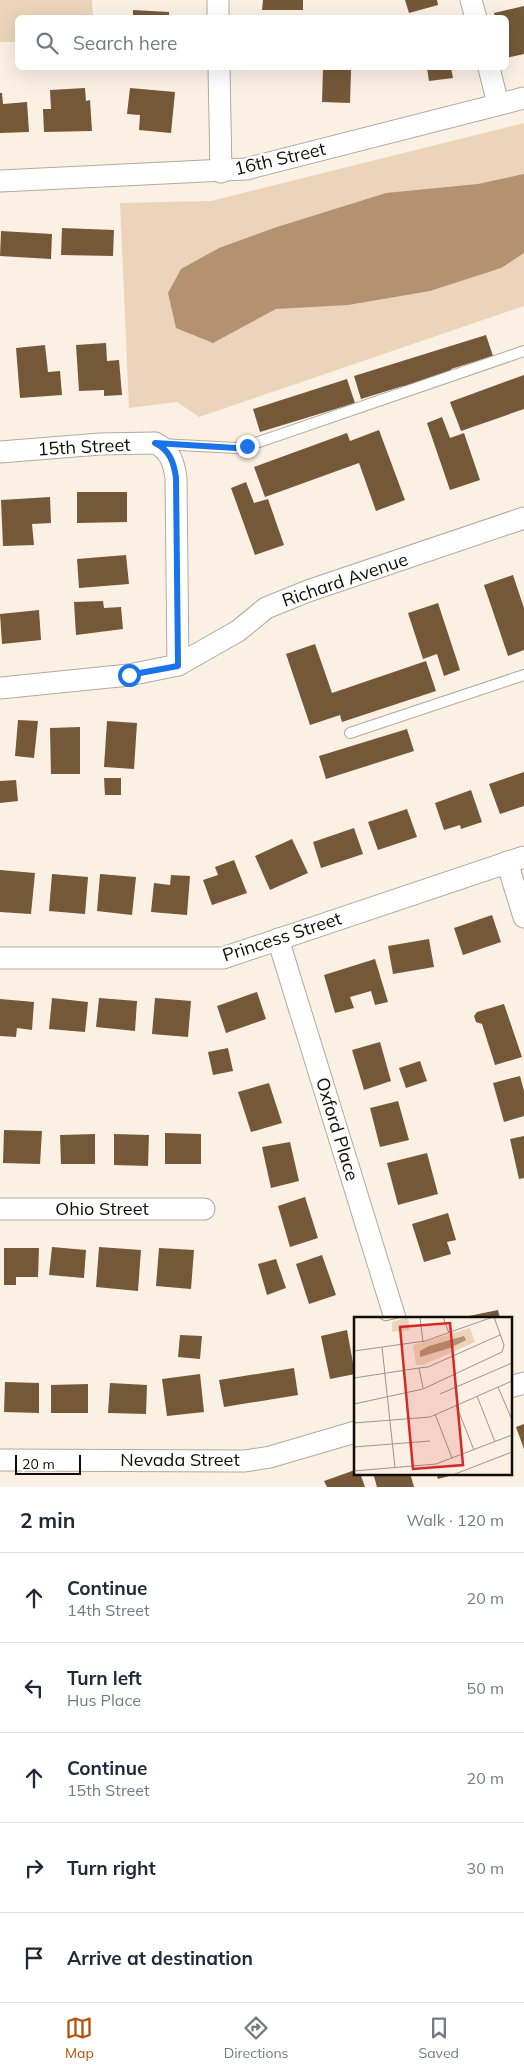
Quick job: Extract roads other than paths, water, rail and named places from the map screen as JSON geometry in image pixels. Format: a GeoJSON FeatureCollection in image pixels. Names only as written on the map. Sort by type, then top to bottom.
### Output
{"type":"FeatureCollection","features":[{"type":"Feature","properties":{"kind":"street"},"geometry":{"type":"LineString","coordinates":[[218,0],[218,15]]}},
{"type":"Feature","properties":{"kind":"street"},"geometry":{"type":"LineString","coordinates":[[471,0],[475,15]]}},
{"type":"Feature","properties":{"kind":"street"},"geometry":{"type":"LineString","coordinates":[[219,70],[221,172]]}},
{"type":"Feature","properties":{"kind":"street"},"geometry":{"type":"LineString","coordinates":[[490,70],[498,104]]}},
{"type":"Feature","properties":{"kind":"street","name":"16th Street"},"geometry":{"type":"LineString","coordinates":[[0,182],[221,172],[246,169],[524,98]]}},
{"type":"Feature","properties":{"kind":"street","name":"15th Street"},"geometry":{"type":"LineString","coordinates":[[0,452],[100,444],[155,443],[161,446],[173,459],[176,478],[178,666]]}},
{"type":"Feature","properties":{"kind":"street","name":"Richard Avenue"},"geometry":{"type":"LineString","coordinates":[[0,688],[129,675],[178,666],[238,632],[266,608],[308,591],[524,518]]}},
{"type":"Feature","properties":{"kind":"street"},"geometry":{"type":"LineString","coordinates":[[516,859],[524,917]]}},
{"type":"Feature","properties":{"kind":"street","name":"Princess Street"},"geometry":{"type":"LineString","coordinates":[[0,958],[223,958],[516,859]]}},
{"type":"Feature","properties":{"kind":"street","name":"Oxford Place"},"geometry":{"type":"LineString","coordinates":[[278,939],[394,1317]]}},
{"type":"Feature","properties":{"kind":"street","name":"Ohio Street"},"geometry":{"type":"LineString","coordinates":[[0,1208],[204,1209]]}},
{"type":"Feature","properties":{"kind":"street","name":"Nevada Street"},"geometry":{"type":"LineString","coordinates":[[0,1460],[245,1461],[270,1457],[354,1432]]}},
{"type":"Feature","properties":{"kind":"lane"},"geometry":{"type":"LineString","coordinates":[[155,443],[236,448],[247,446],[524,351]]}},
{"type":"Feature","properties":{"kind":"lane"},"geometry":{"type":"LineString","coordinates":[[350,733],[524,675]]}}]}
